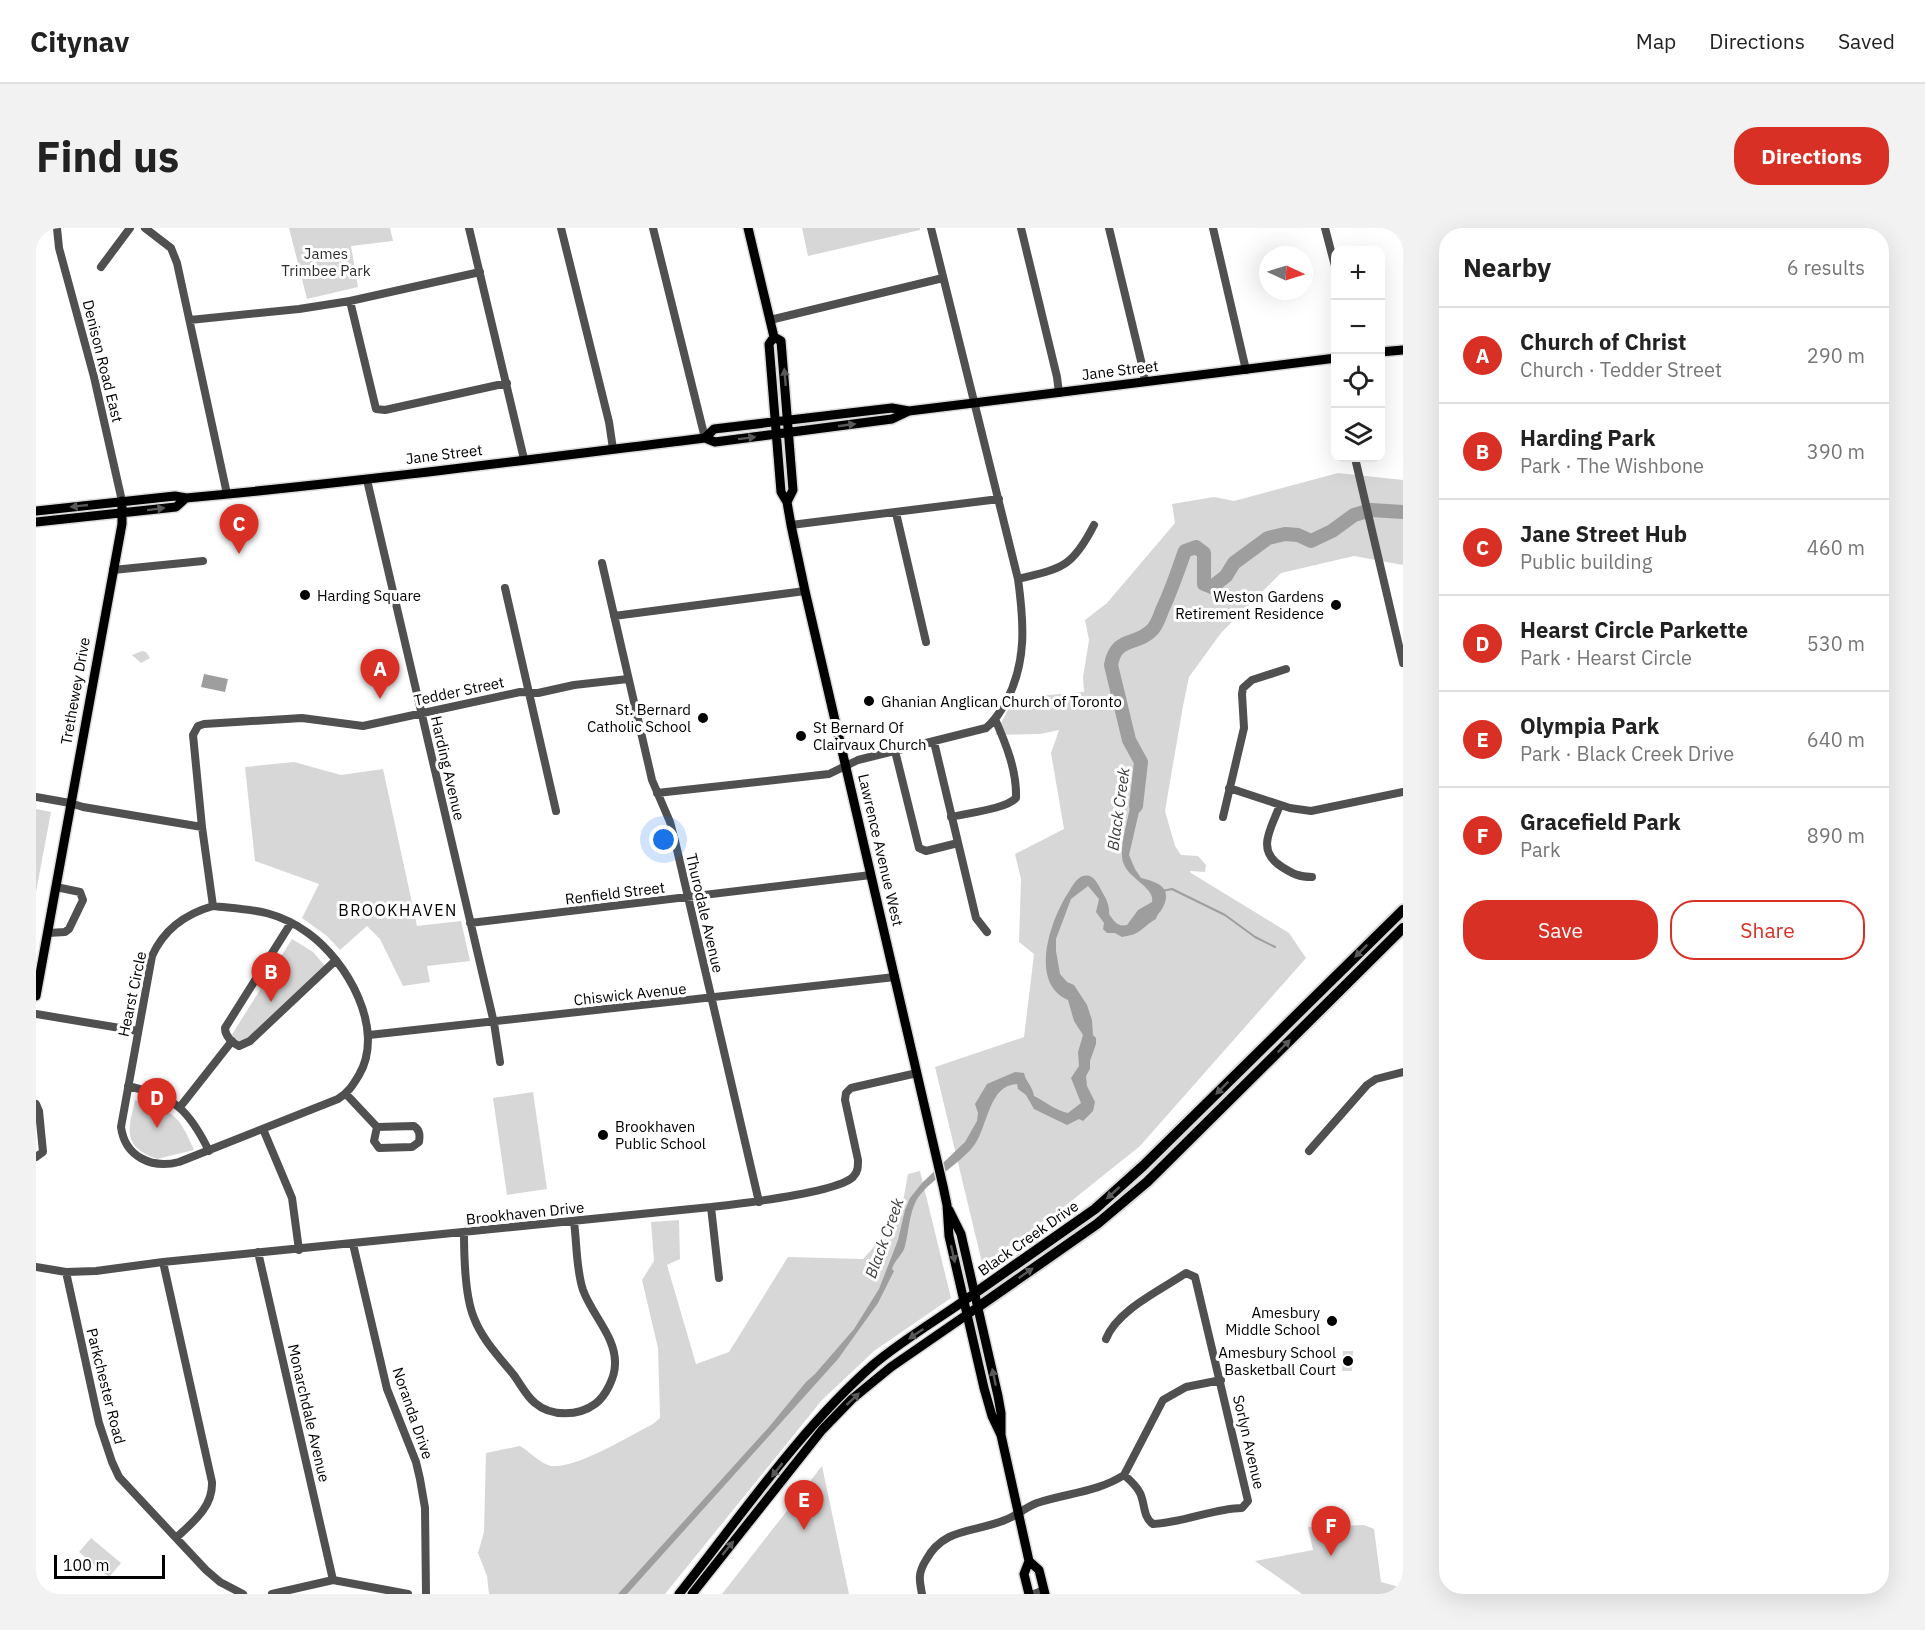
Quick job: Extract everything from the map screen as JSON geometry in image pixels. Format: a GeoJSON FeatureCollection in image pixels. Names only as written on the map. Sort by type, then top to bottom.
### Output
{"type":"FeatureCollection","features":[{"type":"Feature","properties":{"kind":"highway","name":"Black Creek Drive"},"geometry":{"type":"LineString","coordinates":[[975,1293],[1095,1209],[1143,1166],[1403,910]]}},
{"type":"Feature","properties":{"kind":"highway","name":"Black Creek Drive"},"geometry":{"type":"LineString","coordinates":[[978,1307],[1097,1224],[1147,1182],[1403,928]]}},
{"type":"Feature","properties":{"kind":"main road","name":"Lawrence Avenue West"},"geometry":{"type":"LineString","coordinates":[[748,228],[774,337],[769,345],[781,492],[787,502],[805,591],[943,1186],[949,1236],[984,1388],[992,1416],[1001,1435]]}},
{"type":"Feature","properties":{"kind":"main road","name":"Lawrence Avenue West"},"geometry":{"type":"LineString","coordinates":[[774,337],[781,341],[788,420],[793,490],[787,502]]}},
{"type":"Feature","properties":{"kind":"main road"},"geometry":{"type":"LineString","coordinates":[[1385,352],[1403,350]]}},
{"type":"Feature","properties":{"kind":"main road","name":"Jane Street"},"geometry":{"type":"LineString","coordinates":[[705,438],[714,429],[892,408],[909,411],[975,404],[1331,359]]}},
{"type":"Feature","properties":{"kind":"main road","name":"Jane Street"},"geometry":{"type":"LineString","coordinates":[[36,511],[175,496],[186,498],[367,480],[705,438],[715,442],[892,418],[909,411]]}},
{"type":"Feature","properties":{"kind":"main road","name":"Jane Street"},"geometry":{"type":"LineString","coordinates":[[36,522],[176,507],[186,498]]}},
{"type":"Feature","properties":{"kind":"main road","name":"Trethewey Drive"},"geometry":{"type":"LineString","coordinates":[[36,996],[123,513],[122,501]]}},
{"type":"Feature","properties":{"kind":"main road","name":"Lawrence Avenue West"},"geometry":{"type":"LineString","coordinates":[[947,1205],[961,1234],[975,1293],[1001,1413],[1001,1435],[1029,1561],[1024,1574],[1032,1594]]}},
{"type":"Feature","properties":{"kind":"main road","name":"Black Creek Drive"},"geometry":{"type":"LineString","coordinates":[[679,1594],[785,1459],[835,1401],[875,1363],[975,1293]]}},
{"type":"Feature","properties":{"kind":"main road","name":"Black Creek Drive"},"geometry":{"type":"LineString","coordinates":[[692,1594],[822,1430],[852,1399],[891,1367],[978,1307]]}},
{"type":"Feature","properties":{"kind":"main road","name":"Lawrence Avenue West"},"geometry":{"type":"LineString","coordinates":[[1029,1561],[1039,1570],[1044,1592]]}},
{"type":"Feature","properties":{"kind":"street","name":"Denison Road East"},"geometry":{"type":"LineString","coordinates":[[57,228],[59,248],[94,377],[122,501]]}},
{"type":"Feature","properties":{"kind":"street"},"geometry":{"type":"LineString","coordinates":[[101,267],[130,228]]}},
{"type":"Feature","properties":{"kind":"street"},"geometry":{"type":"LineString","coordinates":[[145,228],[171,248],[177,263],[227,494]]}},
{"type":"Feature","properties":{"kind":"street"},"geometry":{"type":"LineString","coordinates":[[470,228],[524,459]]}},
{"type":"Feature","properties":{"kind":"street"},"geometry":{"type":"LineString","coordinates":[[561,228],[609,422],[613,449]]}},
{"type":"Feature","properties":{"kind":"street"},"geometry":{"type":"LineString","coordinates":[[653,228],[705,438]]}},
{"type":"Feature","properties":{"kind":"street"},"geometry":{"type":"LineString","coordinates":[[657,793],[829,774],[858,760],[986,728],[995,719],[1010,693],[1021,665],[1022,607],[1018,579],[931,228]]}},
{"type":"Feature","properties":{"kind":"street"},"geometry":{"type":"LineString","coordinates":[[1021,228],[1059,393]]}},
{"type":"Feature","properties":{"kind":"street"},"geometry":{"type":"LineString","coordinates":[[1109,228],[1143,369],[1144,382]]}},
{"type":"Feature","properties":{"kind":"street"},"geometry":{"type":"LineString","coordinates":[[1213,228],[1246,370]]}},
{"type":"Feature","properties":{"kind":"street"},"geometry":{"type":"LineString","coordinates":[[1325,228],[1331,253]]}},
{"type":"Feature","properties":{"kind":"street"},"geometry":{"type":"LineString","coordinates":[[190,320],[299,309],[350,301],[480,272]]}},
{"type":"Feature","properties":{"kind":"street"},"geometry":{"type":"LineString","coordinates":[[770,320],[943,278]]}},
{"type":"Feature","properties":{"kind":"street"},"geometry":{"type":"LineString","coordinates":[[350,301],[376,409],[385,410],[507,383]]}},
{"type":"Feature","properties":{"kind":"street"},"geometry":{"type":"LineString","coordinates":[[1356,462],[1403,663]]}},
{"type":"Feature","properties":{"kind":"street","name":"Harding Avenue"},"geometry":{"type":"LineString","coordinates":[[367,480],[494,1023],[500,1062]]}},
{"type":"Feature","properties":{"kind":"street"},"geometry":{"type":"LineString","coordinates":[[790,525],[999,500]]}},
{"type":"Feature","properties":{"kind":"street"},"geometry":{"type":"LineString","coordinates":[[896,513],[926,642]]}},
{"type":"Feature","properties":{"kind":"street"},"geometry":{"type":"LineString","coordinates":[[1018,579],[1059,568],[1076,556],[1094,525]]}},
{"type":"Feature","properties":{"kind":"street"},"geometry":{"type":"LineString","coordinates":[[113,570],[203,561]]}},
{"type":"Feature","properties":{"kind":"street","name":"Thurodale Avenue"},"geometry":{"type":"LineString","coordinates":[[602,563],[652,780],[670,822],[759,1202]]}},
{"type":"Feature","properties":{"kind":"street"},"geometry":{"type":"LineString","coordinates":[[504,588],[556,811]]}},
{"type":"Feature","properties":{"kind":"street"},"geometry":{"type":"LineString","coordinates":[[614,616],[805,591]]}},
{"type":"Feature","properties":{"kind":"street"},"geometry":{"type":"LineString","coordinates":[[1223,817],[1244,728],[1242,703],[1244,688],[1252,680],[1286,669]]}},
{"type":"Feature","properties":{"kind":"street","name":"Tedder Street"},"geometry":{"type":"LineString","coordinates":[[202,827],[193,735],[198,726],[302,718],[363,726],[520,692],[538,693],[574,685],[628,679]]}},
{"type":"Feature","properties":{"kind":"street"},"geometry":{"type":"LineString","coordinates":[[951,817],[1013,802],[1016,798],[1005,741],[995,719]]}},
{"type":"Feature","properties":{"kind":"street"},"geometry":{"type":"LineString","coordinates":[[934,742],[976,918],[987,932]]}},
{"type":"Feature","properties":{"kind":"street"},"geometry":{"type":"LineString","coordinates":[[895,751],[919,848],[926,851],[958,843]]}},
{"type":"Feature","properties":{"kind":"street"},"geometry":{"type":"LineString","coordinates":[[1229,788],[1280,805],[1311,811],[1403,792]]}},
{"type":"Feature","properties":{"kind":"street"},"geometry":{"type":"LineString","coordinates":[[36,797],[202,827],[213,906]]}},
{"type":"Feature","properties":{"kind":"street"},"geometry":{"type":"LineString","coordinates":[[1280,805],[1266,843],[1268,856],[1296,876],[1312,877]]}},
{"type":"Feature","properties":{"kind":"street","name":"Renfield Street"},"geometry":{"type":"LineString","coordinates":[[470,923],[871,875]]}},
{"type":"Feature","properties":{"kind":"street"},"geometry":{"type":"LineString","coordinates":[[48,933],[65,932],[69,929],[83,900],[80,892],[56,887]]}},
{"type":"Feature","properties":{"kind":"street","name":"Hearst Circle"},"geometry":{"type":"LineString","coordinates":[[213,906],[252,908],[291,923],[322,944],[345,971],[366,1020],[369,1035],[368,1055],[364,1066],[346,1094],[209,1151],[168,1164],[150,1162],[135,1155],[125,1142],[122,1127],[152,956],[159,942],[184,918],[198,910],[213,906]]}},
{"type":"Feature","properties":{"kind":"street"},"geometry":{"type":"LineString","coordinates":[[291,923],[225,1028],[226,1034],[232,1041],[239,1046],[250,1041],[336,960]]}},
{"type":"Feature","properties":{"kind":"street","name":"Chiswick Avenue"},"geometry":{"type":"LineString","coordinates":[[369,1035],[895,977]]}},
{"type":"Feature","properties":{"kind":"street"},"geometry":{"type":"LineString","coordinates":[[36,1014],[138,1031]]}},
{"type":"Feature","properties":{"kind":"street"},"geometry":{"type":"LineString","coordinates":[[180,1107],[232,1041]]}},
{"type":"Feature","properties":{"kind":"street"},"geometry":{"type":"LineString","coordinates":[[1309,1151],[1367,1085],[1376,1079],[1403,1072]]}},
{"type":"Feature","properties":{"kind":"street","name":"Brookhaven Drive"},"geometry":{"type":"LineString","coordinates":[[36,1267],[66,1272],[96,1271],[258,1252],[298,1250],[759,1202],[840,1184],[854,1176],[858,1170],[858,1160],[846,1108],[846,1093],[851,1088],[860,1085],[917,1073]]}},
{"type":"Feature","properties":{"kind":"street"},"geometry":{"type":"LineString","coordinates":[[128,1086],[164,1096],[180,1107],[202,1135],[209,1151]]}},
{"type":"Feature","properties":{"kind":"street"},"geometry":{"type":"LineString","coordinates":[[346,1094],[376,1127],[414,1126],[420,1134],[419,1142],[412,1147],[379,1148],[374,1141],[376,1127]]}},
{"type":"Feature","properties":{"kind":"street"},"geometry":{"type":"LineString","coordinates":[[36,1104],[39,1111],[43,1152],[36,1157]]}},
{"type":"Feature","properties":{"kind":"street"},"geometry":{"type":"LineString","coordinates":[[263,1129],[292,1198],[298,1250]]}},
{"type":"Feature","properties":{"kind":"street"},"geometry":{"type":"LineString","coordinates":[[711,1208],[718,1278]]}},
{"type":"Feature","properties":{"kind":"street"},"geometry":{"type":"LineString","coordinates":[[464,1232],[465,1266],[471,1310],[482,1334],[536,1404],[552,1412],[577,1412],[586,1410],[600,1400],[615,1367],[615,1354],[583,1288],[574,1222]]}},
{"type":"Feature","properties":{"kind":"street","name":"Noranda Drive"},"geometry":{"type":"LineString","coordinates":[[353,1244],[387,1389],[416,1462],[420,1479],[425,1508],[426,1594]]}},
{"type":"Feature","properties":{"kind":"street","name":"Monarchdale Avenue"},"geometry":{"type":"LineString","coordinates":[[258,1252],[333,1580]]}},
{"type":"Feature","properties":{"kind":"street"},"geometry":{"type":"LineString","coordinates":[[163,1262],[212,1482],[211,1497],[203,1511],[176,1538]]}},
{"type":"Feature","properties":{"kind":"street","name":"Parkchester Road"},"geometry":{"type":"LineString","coordinates":[[66,1272],[99,1423],[119,1477],[220,1582],[243,1594]]}},
{"type":"Feature","properties":{"kind":"street","name":"Sorlyn Avenue"},"geometry":{"type":"LineString","coordinates":[[1106,1339],[1119,1318],[1186,1273],[1196,1276],[1249,1497],[1247,1504],[1242,1508],[1182,1521],[1153,1524],[1147,1518],[1141,1495],[1131,1480],[1124,1475]]}},
{"type":"Feature","properties":{"kind":"street"},"geometry":{"type":"LineString","coordinates":[[922,1594],[918,1574],[938,1543],[949,1536],[1004,1521],[1035,1504],[1102,1487],[1124,1475],[1163,1400],[1186,1387],[1221,1380]]}},
{"type":"Feature","properties":{"kind":"street"},"geometry":{"type":"LineString","coordinates":[[272,1594],[333,1580],[408,1594]]}},
{"type":"Feature","properties":{"kind":"street"},"geometry":{"type":"LineString","coordinates":[[1032,1594],[1044,1592]]}},
{"type":"Feature","properties":{"kind":"green space","name":"James Trimbee Park"},"geometry":{"type":"Polygon","coordinates":[[[289,228],[390,228],[393,241],[351,246],[358,287],[307,299],[289,228]]]}},
{"type":"Feature","properties":{"kind":"green space"},"geometry":{"type":"Polygon","coordinates":[[[802,228],[920,228],[920,230],[808,256],[802,228]]]}},
{"type":"Feature","properties":{"kind":"green space"},"geometry":{"type":"Polygon","coordinates":[[[1338,473],[1403,480],[1403,565],[1354,556],[1281,573],[1221,633],[1189,677],[1165,811],[1175,846],[1181,855],[1198,856],[1206,865],[1205,872],[1190,871],[1191,873],[1289,933],[1306,958],[1140,1146],[984,1271],[935,1067],[1024,1037],[1034,954],[1019,942],[1021,879],[1015,854],[1064,829],[1051,753],[1059,730],[1040,734],[995,735],[1014,698],[1084,692],[1083,677],[1089,640],[1085,620],[1107,603],[1175,523],[1172,504],[1214,497],[1234,501],[1338,473]]]}},
{"type":"Feature","properties":{"kind":"green space"},"geometry":{"type":"Polygon","coordinates":[[[142,651],[146,652],[150,658],[141,663],[132,655],[142,651]]]}},
{"type":"Feature","properties":{"kind":"green space"},"geometry":{"type":"Polygon","coordinates":[[[294,762],[341,775],[383,769],[417,926],[461,921],[470,961],[427,966],[430,982],[403,986],[380,939],[367,926],[340,950],[327,936],[302,918],[319,884],[255,861],[245,767],[294,762]]]}},
{"type":"Feature","properties":{"kind":"green space"},"geometry":{"type":"Polygon","coordinates":[[[36,809],[51,812],[36,892],[36,809]]]}},
{"type":"Feature","properties":{"kind":"green space"},"geometry":{"type":"Polygon","coordinates":[[[292,939],[313,952],[327,968],[245,1042],[236,1044],[231,1036],[292,939]]]}},
{"type":"Feature","properties":{"kind":"green space"},"geometry":{"type":"Polygon","coordinates":[[[533,1092],[547,1189],[507,1195],[493,1098],[533,1092]]]}},
{"type":"Feature","properties":{"kind":"green space"},"geometry":{"type":"Polygon","coordinates":[[[135,1100],[158,1107],[173,1115],[183,1128],[194,1150],[157,1159],[138,1149],[130,1136],[135,1100]]]}},
{"type":"Feature","properties":{"kind":"green space"},"geometry":{"type":"Polygon","coordinates":[[[920,1171],[951,1298],[874,1351],[822,1400],[665,1594],[489,1594],[487,1576],[478,1553],[484,1532],[486,1453],[520,1446],[548,1465],[563,1465],[589,1457],[653,1424],[660,1418],[658,1348],[642,1280],[654,1261],[651,1222],[679,1220],[680,1259],[667,1265],[696,1364],[729,1352],[788,1257],[863,1259],[900,1218],[908,1174],[920,1171]]]}},
{"type":"Feature","properties":{"kind":"green space","name":"Amesbury School Basketball Court"},"geometry":{"type":"Polygon","coordinates":[[[1343,1351],[1353,1351],[1352,1371],[1342,1371],[1343,1351]]]}},
{"type":"Feature","properties":{"kind":"green space"},"geometry":{"type":"Polygon","coordinates":[[[822,1466],[849,1594],[722,1594],[822,1466]]]}},
{"type":"Feature","properties":{"kind":"green space"},"geometry":{"type":"Polygon","coordinates":[[[1364,1525],[1374,1529],[1381,1582],[1403,1588],[1403,1594],[1302,1594],[1255,1561],[1313,1550],[1308,1527],[1364,1525]]]}},
{"type":"Feature","properties":{"kind":"green space"},"geometry":{"type":"Polygon","coordinates":[[[91,1538],[121,1563],[109,1577],[79,1552],[91,1538]]]}},
{"type":"Feature","properties":{"kind":"shaded area"},"geometry":{"type":"Polygon","coordinates":[[[204,674],[228,679],[225,692],[201,687],[204,674]]]}},
{"type":"Feature","properties":{"kind":"shaded area"},"geometry":{"type":"Polygon","coordinates":[[[1133,789],[1142,790],[1142,799],[1129,855],[1141,878],[1153,881],[1165,890],[1166,900],[1162,909],[1156,919],[1135,934],[1122,937],[1115,933],[1107,933],[1103,929],[1104,923],[1096,912],[1099,899],[1088,886],[1071,899],[1056,939],[1060,974],[1067,982],[1074,985],[1087,1005],[1092,1020],[1093,1035],[1096,1038],[1090,1069],[1086,1076],[1087,1086],[1095,1102],[1093,1111],[1083,1121],[1079,1119],[1067,1125],[1034,1109],[1026,1095],[1018,1089],[1017,1084],[1000,1091],[969,1152],[928,1187],[916,1201],[910,1217],[905,1246],[893,1266],[894,1271],[878,1303],[838,1359],[627,1594],[618,1594],[854,1329],[879,1289],[898,1240],[910,1198],[922,1183],[965,1142],[977,1121],[978,1113],[975,1104],[987,1084],[1015,1072],[1024,1073],[1034,1096],[1055,1108],[1068,1113],[1081,1103],[1071,1078],[1079,1066],[1078,1052],[1083,1035],[1074,1021],[1068,1000],[1056,992],[1049,980],[1046,966],[1047,950],[1061,904],[1074,883],[1081,877],[1086,875],[1096,881],[1107,901],[1109,914],[1116,923],[1121,925],[1127,925],[1138,910],[1152,902],[1150,892],[1130,874],[1123,862],[1122,846],[1133,789]]]}},
{"type":"Feature","properties":{"kind":"waterway","name":"Black Creek"},"geometry":{"type":"LineString","coordinates":[[1136,806],[1141,762],[1129,740],[1111,665],[1117,649],[1147,634],[1155,627],[1185,551],[1196,547],[1204,553],[1204,584],[1212,587],[1226,576],[1234,563],[1268,538],[1285,534],[1298,535],[1311,541],[1332,531],[1354,515],[1371,510],[1403,512]]}},
{"type":"Feature","properties":{"kind":"waterway"},"geometry":{"type":"LineString","coordinates":[[1162,891],[1172,889],[1225,915],[1255,937],[1275,947]]}},
{"type":"Feature","properties":{"kind":"place","name":"Jane Street Hub"},"geometry":{"type":"Point","coordinates":[239,554]}},
{"type":"Feature","properties":{"kind":"place","name":"Harding Square"},"geometry":{"type":"Point","coordinates":[305,595]}},
{"type":"Feature","properties":{"kind":"place","name":"Weston Gardens Retirement Residence"},"geometry":{"type":"Point","coordinates":[1336,605]}},
{"type":"Feature","properties":{"kind":"place","name":"Church of Christ"},"geometry":{"type":"Point","coordinates":[380,699]}},
{"type":"Feature","properties":{"kind":"place","name":"Ghanian Anglican Church of Toronto"},"geometry":{"type":"Point","coordinates":[869,701]}},
{"type":"Feature","properties":{"kind":"place","name":"St. Bernard Catholic School"},"geometry":{"type":"Point","coordinates":[703,718]}},
{"type":"Feature","properties":{"kind":"place","name":"St Bernard Of Clairvaux Church"},"geometry":{"type":"Point","coordinates":[801,736]}},
{"type":"Feature","properties":{"kind":"place","name":"Harding Park"},"geometry":{"type":"Point","coordinates":[271,1002]}},
{"type":"Feature","properties":{"kind":"place","name":"Hearst Circle Parkette"},"geometry":{"type":"Point","coordinates":[157,1128]}},
{"type":"Feature","properties":{"kind":"place","name":"Brookhaven Public School"},"geometry":{"type":"Point","coordinates":[603,1135]}},
{"type":"Feature","properties":{"kind":"place","name":"Amesbury Middle School"},"geometry":{"type":"Point","coordinates":[1332,1321]}},
{"type":"Feature","properties":{"kind":"place","name":"Amesbury School Basketball Court"},"geometry":{"type":"Point","coordinates":[1348,1361]}},
{"type":"Feature","properties":{"kind":"place","name":"Olympia Park"},"geometry":{"type":"Point","coordinates":[804,1530]}},
{"type":"Feature","properties":{"kind":"place","name":"Gracefield Park"},"geometry":{"type":"Point","coordinates":[1331,1556]}},
{"type":"Feature","properties":{"kind":"district","name":"BROOKHAVEN"},"geometry":{"type":"Point","coordinates":[398,910]}}]}
